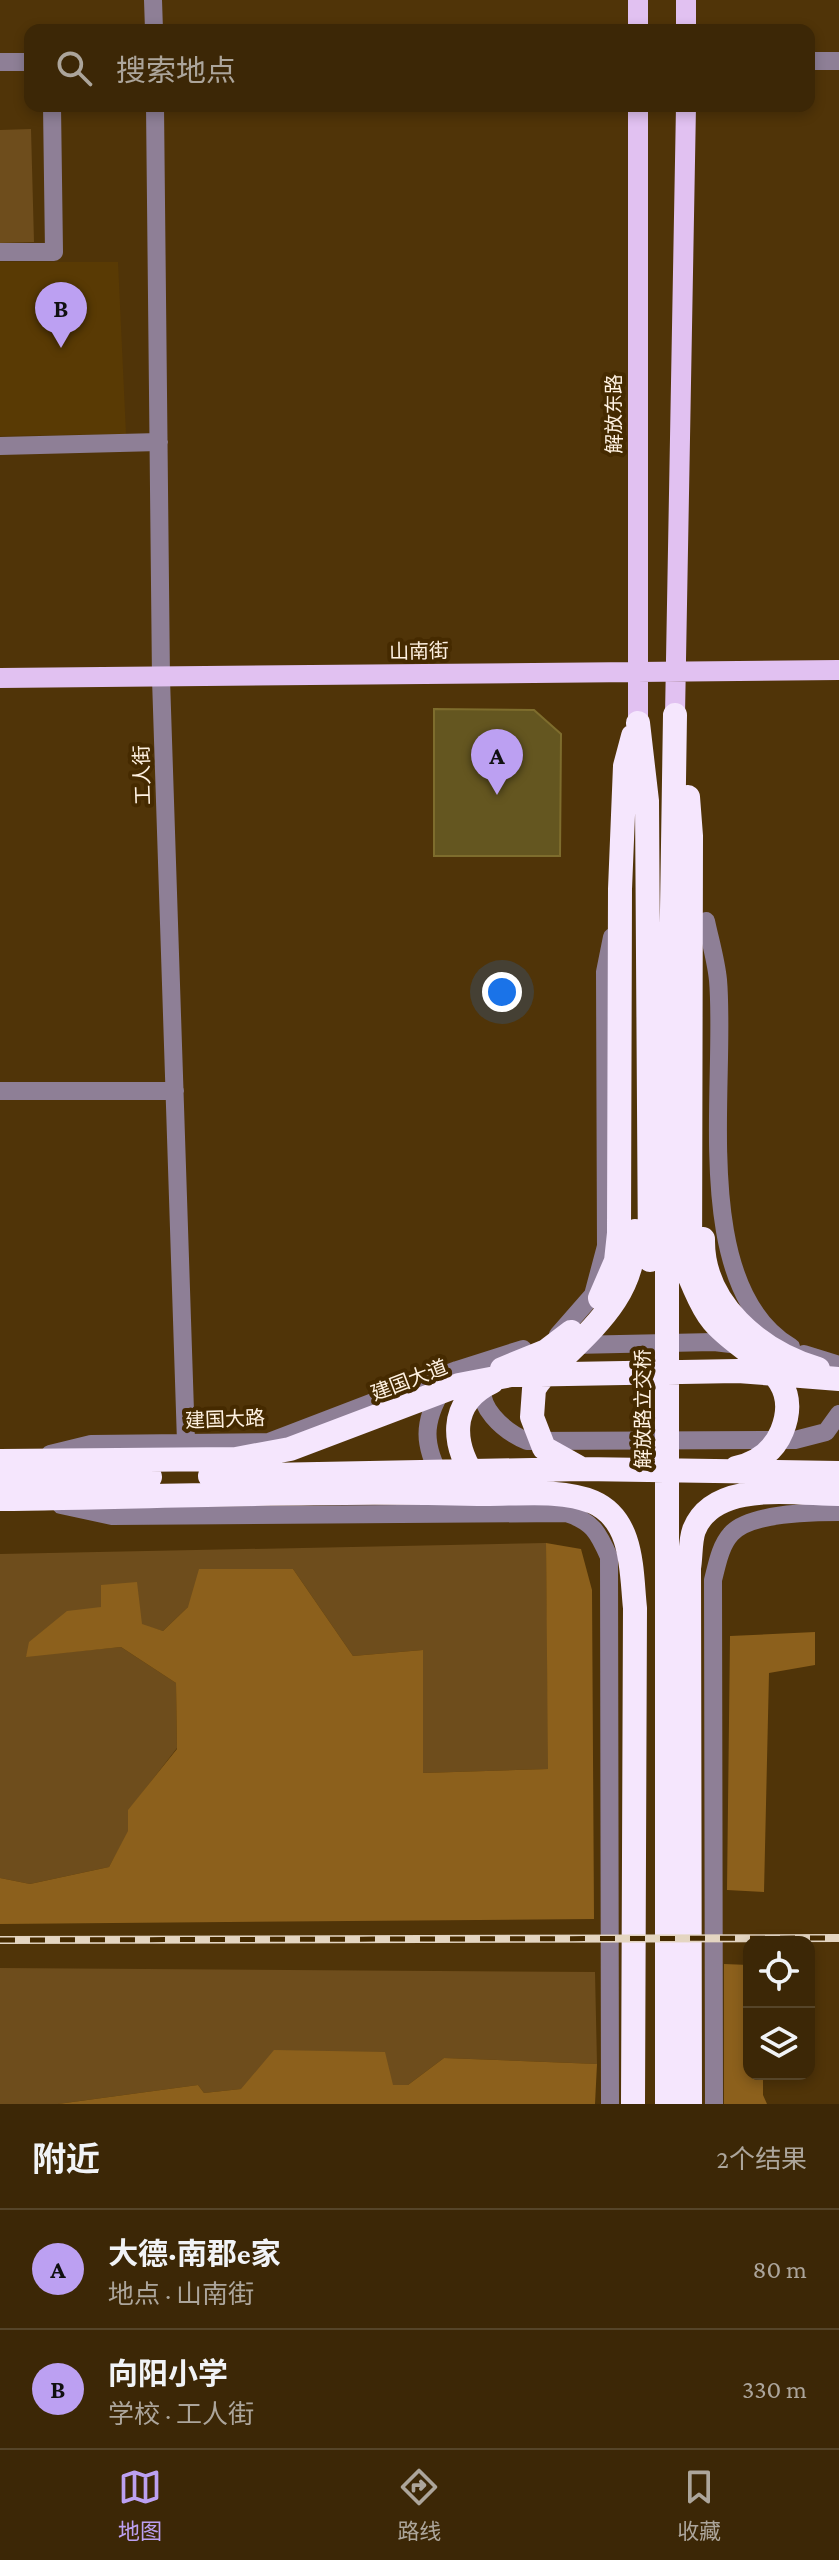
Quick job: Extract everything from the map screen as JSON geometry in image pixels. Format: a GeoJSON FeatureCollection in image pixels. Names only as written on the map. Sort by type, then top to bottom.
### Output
{"type":"FeatureCollection","features":[{"type":"Feature","properties":{"kind":"highway"},"geometry":{"type":"LineString","coordinates":[[675,715],[687,792],[691,854],[690,1278],[701,1305],[715,1323],[777,1377],[789,1408],[776,1444],[752,1464],[723,1472]]}},
{"type":"Feature","properties":{"kind":"highway","name":"解放路立交桥"},"geometry":{"type":"LineString","coordinates":[[667,2104],[667,1236],[675,715]]}},
{"type":"Feature","properties":{"kind":"highway"},"geometry":{"type":"LineString","coordinates":[[458,1378],[546,1351],[574,1330],[608,1288],[616,1261],[619,1233],[620,899],[625,766],[638,723]]}},
{"type":"Feature","properties":{"kind":"highway","name":"解放路立交桥"},"geometry":{"type":"LineString","coordinates":[[638,723],[648,817],[655,2104]]}},
{"type":"Feature","properties":{"kind":"highway"},"geometry":{"type":"LineString","coordinates":[[582,1469],[544,1448],[536,1433],[532,1402],[539,1380],[613,1307],[633,1265],[634,850],[641,753]]}},
{"type":"Feature","properties":{"kind":"highway"},"geometry":{"type":"LineString","coordinates":[[687,792],[703,854],[706,921],[703,1261],[716,1295],[737,1321],[764,1346],[837,1380]]}},
{"type":"Feature","properties":{"kind":"highway"},"geometry":{"type":"LineString","coordinates":[[491,1504],[462,1459],[457,1429],[463,1409],[478,1389],[505,1366]]}},
{"type":"Feature","properties":{"kind":"highway","name":"建国大道"},"geometry":{"type":"LineString","coordinates":[[10,1461],[236,1459],[290,1449],[458,1378],[505,1366],[738,1371],[837,1380]]}},
{"type":"Feature","properties":{"kind":"highway"},"geometry":{"type":"LineString","coordinates":[[0,1480],[582,1469],[839,1473]]}},
{"type":"Feature","properties":{"kind":"highway"},"geometry":{"type":"LineString","coordinates":[[0,1499],[134,1497],[491,1504],[560,1496],[594,1502],[621,1527],[629,1545],[635,1608],[633,2104]]}},
{"type":"Feature","properties":{"kind":"highway"},"geometry":{"type":"LineString","coordinates":[[690,2104],[689,1568],[695,1530],[713,1507],[735,1497],[835,1497]]}},
{"type":"Feature","properties":{"kind":"main road"},"geometry":{"type":"LineString","coordinates":[[638,0],[638,24]]}},
{"type":"Feature","properties":{"kind":"main road"},"geometry":{"type":"LineString","coordinates":[[686,0],[686,24]]}},
{"type":"Feature","properties":{"kind":"main road","name":"解放东路"},"geometry":{"type":"LineString","coordinates":[[638,112],[638,723]]}},
{"type":"Feature","properties":{"kind":"main road"},"geometry":{"type":"LineString","coordinates":[[675,715],[686,112]]}},
{"type":"Feature","properties":{"kind":"main road","name":"山南街"},"geometry":{"type":"LineString","coordinates":[[0,678],[161,679],[839,670]]}},
{"type":"Feature","properties":{"kind":"street"},"geometry":{"type":"LineString","coordinates":[[153,0],[154,24]]}},
{"type":"Feature","properties":{"kind":"street"},"geometry":{"type":"LineString","coordinates":[[815,61],[839,61]]}},
{"type":"Feature","properties":{"kind":"street"},"geometry":{"type":"LineString","coordinates":[[0,62],[24,62]]}},
{"type":"Feature","properties":{"kind":"street"},"geometry":{"type":"LineString","coordinates":[[0,252],[54,252],[52,112]]}},
{"type":"Feature","properties":{"kind":"street","name":"工人街"},"geometry":{"type":"LineString","coordinates":[[155,112],[161,679],[186,1442]]}},
{"type":"Feature","properties":{"kind":"street"},"geometry":{"type":"LineString","coordinates":[[0,446],[159,442]]}},
{"type":"Feature","properties":{"kind":"street"},"geometry":{"type":"LineString","coordinates":[[620,899],[605,972],[607,1228],[603,1266],[593,1295],[563,1330],[505,1366],[491,1366],[482,1385],[486,1404],[507,1433],[527,1441],[700,1441],[814,1437],[826,1432],[839,1414]]}},
{"type":"Feature","properties":{"kind":"street"},"geometry":{"type":"LineString","coordinates":[[706,921],[718,979],[722,1182],[734,1272],[749,1305],[775,1337],[804,1354],[837,1380]]}},
{"type":"Feature","properties":{"kind":"street"},"geometry":{"type":"LineString","coordinates":[[0,1091],[175,1091]]}},
{"type":"Feature","properties":{"kind":"street"},"geometry":{"type":"LineString","coordinates":[[536,1348],[607,1342],[714,1342],[804,1354],[821,1371],[837,1380]]}},
{"type":"Feature","properties":{"kind":"street"},"geometry":{"type":"LineString","coordinates":[[458,1378],[432,1406],[427,1438],[429,1456],[444,1482],[491,1504]]}},
{"type":"Feature","properties":{"kind":"street","name":"建国大路"},"geometry":{"type":"LineString","coordinates":[[10,1461],[91,1444],[269,1442],[458,1378]]}},
{"type":"Feature","properties":{"kind":"street"},"geometry":{"type":"LineString","coordinates":[[714,2104],[713,1580],[721,1550],[731,1533],[750,1521],[835,1497]]}},
{"type":"Feature","properties":{"kind":"street"},"geometry":{"type":"LineString","coordinates":[[31,1499],[112,1516],[491,1504],[566,1513],[587,1519],[599,1534],[609,1557],[610,2104]]}},
{"type":"Feature","properties":{"kind":"shaded area"},"geometry":{"type":"Polygon","coordinates":[[[31,129],[34,242],[0,243],[0,130],[31,129]]]}},
{"type":"Feature","properties":{"kind":"shaded area"},"geometry":{"type":"Polygon","coordinates":[[[0,262],[118,262],[126,434],[0,436],[0,262]]]}},
{"type":"Feature","properties":{"kind":"shaded area"},"geometry":{"type":"Polygon","coordinates":[[[546,1543],[549,1769],[423,1773],[423,1650],[353,1656],[293,1569],[188,1607],[163,1631],[142,1625],[102,1585],[101,1607],[26,1656],[121,1647],[176,1683],[177,1748],[129,1810],[129,1831],[109,1867],[30,1884],[0,1878],[0,1554],[546,1543]]]}},
{"type":"Feature","properties":{"kind":"shaded area"},"geometry":{"type":"Polygon","coordinates":[[[546,1543],[581,1549],[592,1590],[594,1919],[0,1924],[0,1878],[30,1884],[109,1867],[128,1831],[128,1810],[177,1749],[176,1683],[121,1647],[26,1657],[29,1642],[67,1611],[101,1607],[101,1585],[137,1582],[142,1624],[163,1631],[188,1607],[199,1569],[293,1569],[353,1656],[423,1650],[423,1773],[548,1769],[546,1543]]]}},
{"type":"Feature","properties":{"kind":"shaded area"},"geometry":{"type":"Polygon","coordinates":[[[815,1632],[815,1665],[769,1673],[764,1892],[727,1890],[730,1636],[815,1632]]]}},
{"type":"Feature","properties":{"kind":"shaded area"},"geometry":{"type":"Polygon","coordinates":[[[724,1964],[743,1965],[743,2080],[763,2080],[763,2095],[767,2104],[724,2104],[724,1964]]]}},
{"type":"Feature","properties":{"kind":"shaded area"},"geometry":{"type":"Polygon","coordinates":[[[0,1968],[595,1972],[597,2064],[444,2058],[408,2085],[241,2089],[204,2093],[198,2085],[58,2104],[0,2104],[0,1968]]]}},
{"type":"Feature","properties":{"kind":"shaded area"},"geometry":{"type":"Polygon","coordinates":[[[274,2050],[385,2052],[393,2085],[408,2085],[444,2058],[597,2064],[595,2104],[58,2104],[198,2085],[204,2093],[241,2089],[274,2050]]]}},
{"type":"Feature","properties":{"kind":"building"},"geometry":{"type":"Polygon","coordinates":[[[434,709],[534,710],[561,734],[560,856],[434,856],[434,709]]]}},
{"type":"Feature","properties":{"kind":"railway"},"geometry":{"type":"LineString","coordinates":[[0,1940],[839,1938]]}},
{"type":"Feature","properties":{"kind":"place","name":"向阳小学"},"geometry":{"type":"Point","coordinates":[61,348]}},
{"type":"Feature","properties":{"kind":"place","name":"大德·南郡e家"},"geometry":{"type":"Point","coordinates":[497,795]}}]}
